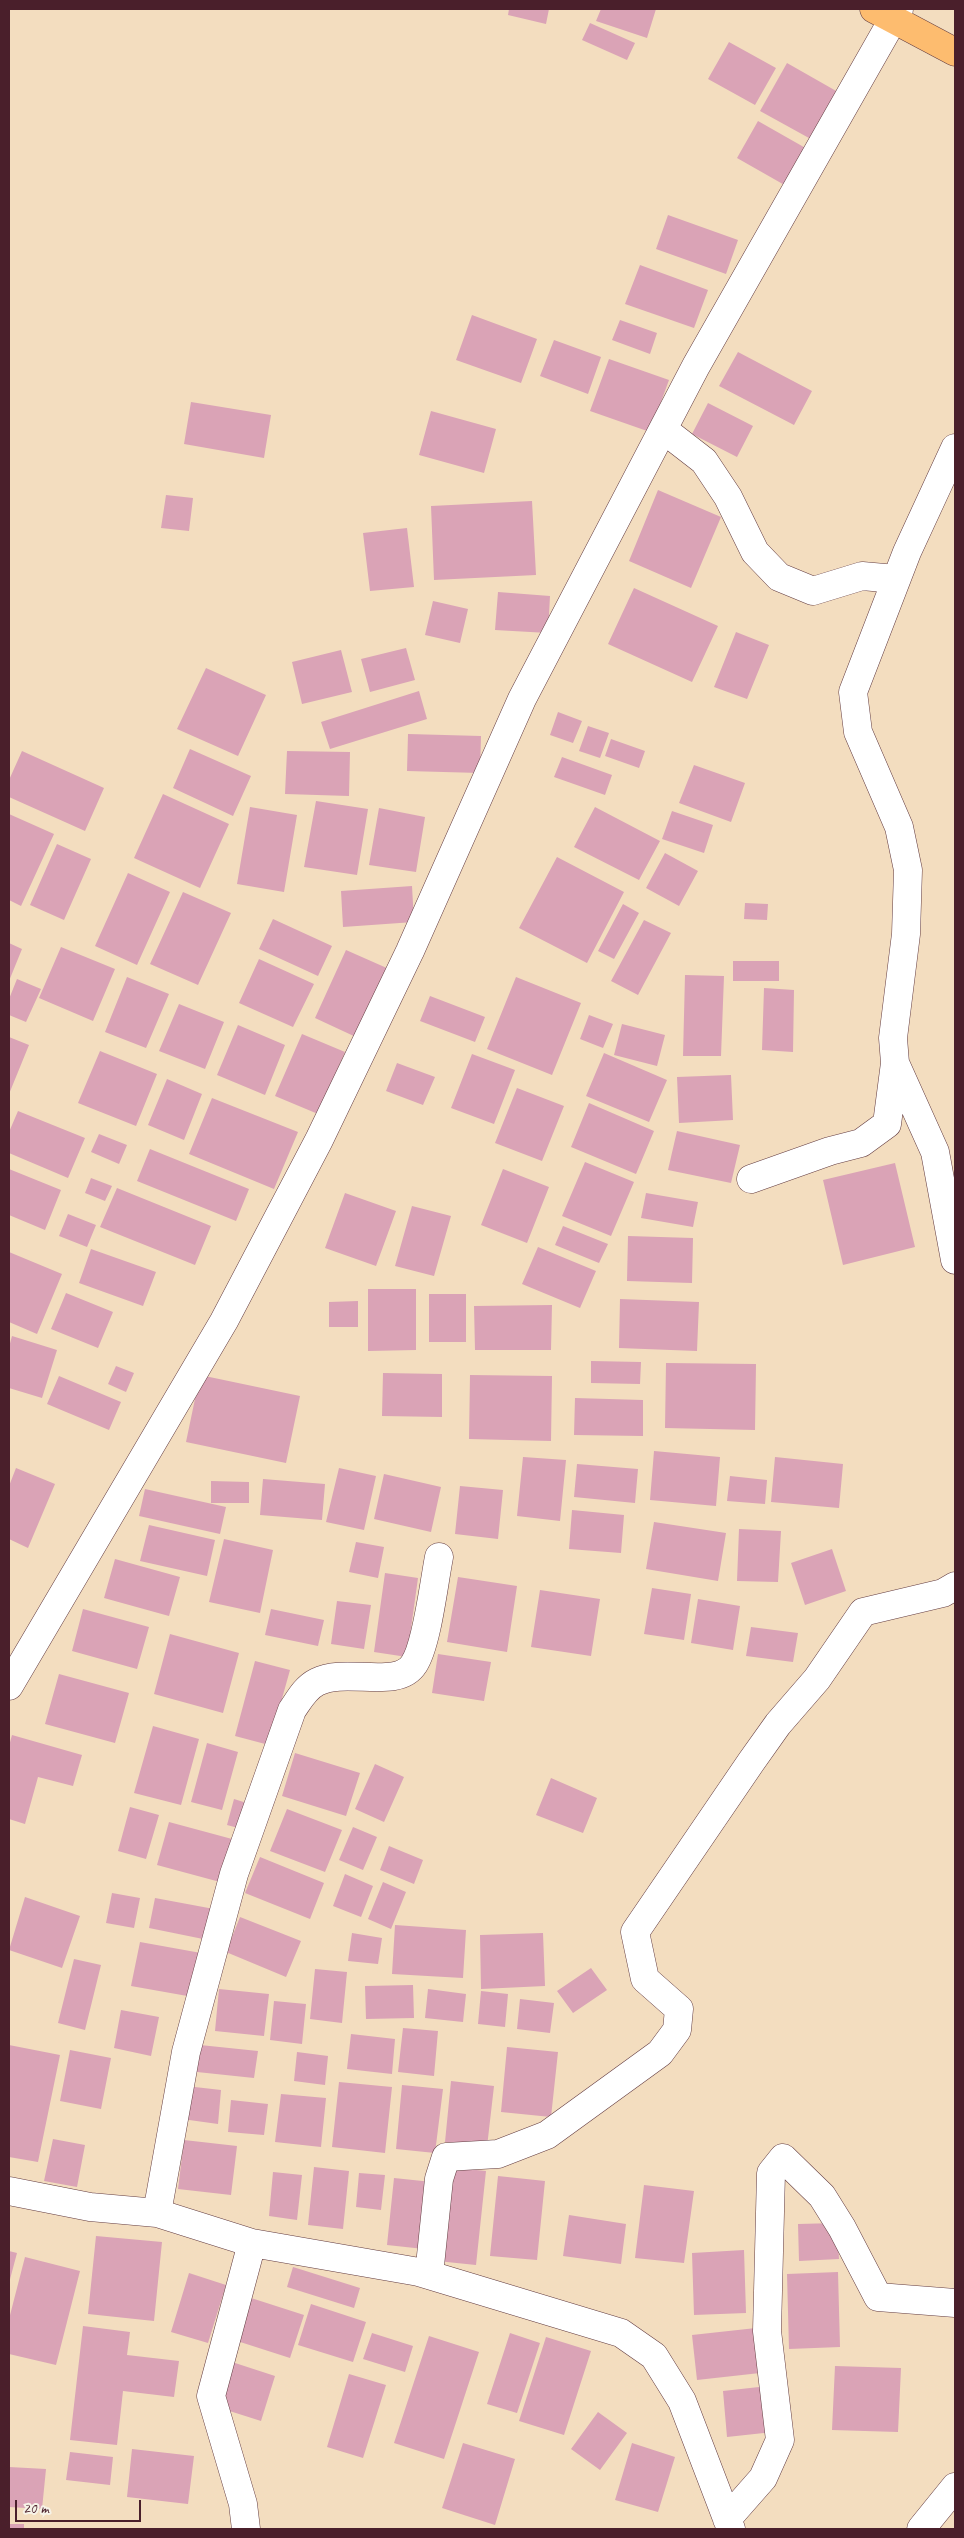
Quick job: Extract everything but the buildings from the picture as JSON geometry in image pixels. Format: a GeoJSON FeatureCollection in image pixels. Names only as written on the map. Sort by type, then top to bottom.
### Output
{"type":"FeatureCollection","features":[{"type":"Feature","properties":{"kind":"highway"},"geometry":{"type":"LineString","coordinates":[[888,12],[955,52]]}},
{"type":"Feature","properties":{"kind":"street"},"geometry":{"type":"LineString","coordinates":[[9,1686],[224,1321],[319,1140],[410,951],[522,699],[696,366],[888,12]]}},
{"type":"Feature","properties":{"kind":"street"},"geometry":{"type":"LineString","coordinates":[[664,430],[704,461],[728,497],[755,552],[779,577],[813,591],[862,576],[896,579]]}},
{"type":"Feature","properties":{"kind":"street"},"geometry":{"type":"LineString","coordinates":[[751,1179],[861,1143],[887,1124],[895,1063],[893,1038],[906,934],[908,870],[900,827],[858,732],[853,692],[896,579],[955,448]]}},
{"type":"Feature","properties":{"kind":"street"},"geometry":{"type":"LineString","coordinates":[[895,1063],[935,1152],[955,1260]]}},
{"type":"Feature","properties":{"kind":"street"},"geometry":{"type":"LineString","coordinates":[[157,2213],[186,2052],[208,1968],[234,1874],[292,1710],[310,1687],[332,1676],[364,1675],[381,1679],[407,1671],[414,1665],[421,1649],[440,1557]]}},
{"type":"Feature","properties":{"kind":"street"},"geometry":{"type":"LineString","coordinates":[[429,2275],[439,2179],[446,2157],[498,2154],[547,2135],[660,2053],[677,2030],[679,2009],[645,1979],[635,1932],[778,1724],[817,1679],[863,1612],[943,1593],[955,1586]]}},
{"type":"Feature","properties":{"kind":"street"},"geometry":{"type":"LineString","coordinates":[[729,2524],[763,2478],[780,2440],[767,2331],[771,2173],[783,2158],[786,2158],[822,2196],[842,2228],[878,2297],[955,2303]]}},
{"type":"Feature","properties":{"kind":"street"},"geometry":{"type":"LineString","coordinates":[[9,2191],[90,2207],[157,2213],[252,2243],[429,2275],[621,2333],[654,2356],[682,2401],[729,2524]]}},
{"type":"Feature","properties":{"kind":"street"},"geometry":{"type":"LineString","coordinates":[[246,2529],[243,2504],[211,2396],[252,2243]]}},
{"type":"Feature","properties":{"kind":"street"},"geometry":{"type":"LineString","coordinates":[[921,2529],[955,2487]]}}]}
